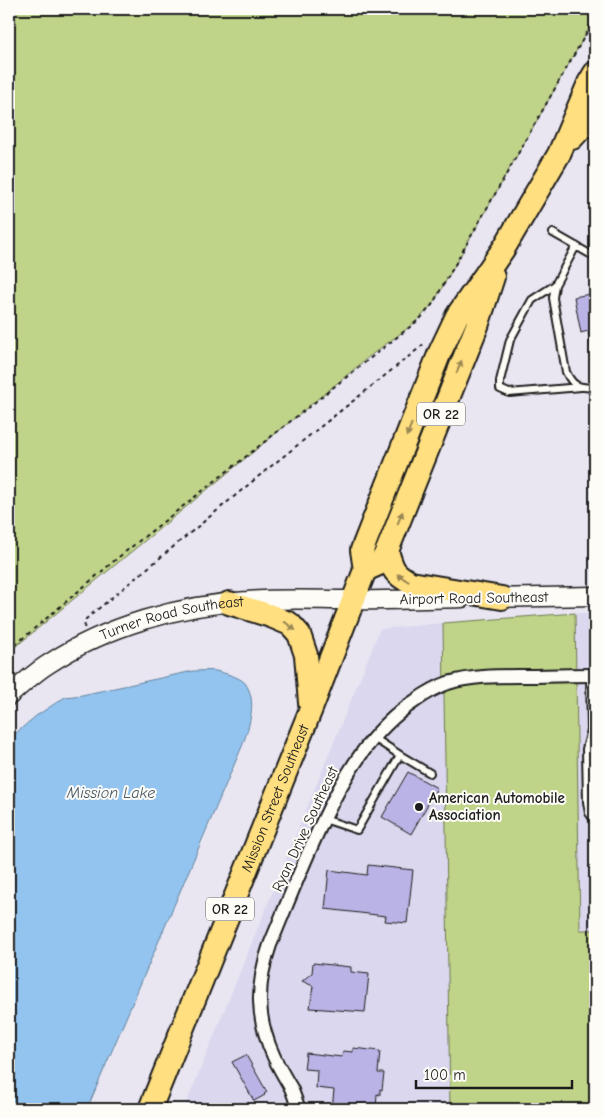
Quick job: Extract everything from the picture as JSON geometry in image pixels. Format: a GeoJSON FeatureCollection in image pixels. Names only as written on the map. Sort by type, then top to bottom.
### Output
{"type":"FeatureCollection","features":[{"type":"Feature","properties":{"kind":"highway","name":"Mission Street Southeast"},"geometry":{"type":"LineString","coordinates":[[150,1109],[365,570],[362,550],[440,352],[457,316],[504,248],[559,154],[595,72]]}},
{"type":"Feature","properties":{"kind":"highway","name":"Mission Street Southeast"},"geometry":{"type":"LineString","coordinates":[[559,154],[595,113]]}},
{"type":"Feature","properties":{"kind":"highway","name":"Mission Street Southeast"},"geometry":{"type":"LineString","coordinates":[[365,570],[381,563],[387,551],[476,326],[504,248]]}},
{"type":"Feature","properties":{"kind":"highway"},"geometry":{"type":"LineString","coordinates":[[387,551],[394,571],[400,577],[412,583],[502,598]]}},
{"type":"Feature","properties":{"kind":"highway","name":"OR 22"},"geometry":{"type":"LineString","coordinates":[[229,603],[290,624],[299,634],[306,655],[311,709]]}},
{"type":"Feature","properties":{"kind":"main road","name":"Airport Road Southeast"},"geometry":{"type":"LineString","coordinates":[[353,600],[595,596]]}},
{"type":"Feature","properties":{"kind":"main road","name":"Turner Road Southeast"},"geometry":{"type":"LineString","coordinates":[[9,696],[24,682],[50,663],[81,645],[151,617],[180,610],[248,601],[353,600]]}},
{"type":"Feature","properties":{"kind":"street","name":"Ryan Drive Southeast"},"geometry":{"type":"LineString","coordinates":[[299,1109],[292,1090],[274,1058],[265,1035],[260,1013],[261,976],[270,945],[310,848],[336,794],[364,749],[398,713],[423,695],[448,683],[485,677],[593,675]]}},
{"type":"Feature","properties":{"kind":"lane"},"geometry":{"type":"LineString","coordinates":[[553,233],[595,257]]}},
{"type":"Feature","properties":{"kind":"lane"},"geometry":{"type":"LineString","coordinates":[[576,246],[555,285],[553,298],[566,372],[571,383],[581,387]]}},
{"type":"Feature","properties":{"kind":"lane"},"geometry":{"type":"LineString","coordinates":[[555,285],[532,300],[510,340],[500,381],[500,389],[510,393],[581,387],[595,388]]}},
{"type":"Feature","properties":{"kind":"lane"},"geometry":{"type":"LineString","coordinates":[[593,675],[594,736],[586,749],[587,802],[589,813],[595,821]]}},
{"type":"Feature","properties":{"kind":"lane"},"geometry":{"type":"LineString","coordinates":[[374,738],[430,773]]}},
{"type":"Feature","properties":{"kind":"lane"},"geometry":{"type":"LineString","coordinates":[[324,819],[357,830],[400,755]]}},
{"type":"Feature","properties":{"kind":"path"},"geometry":{"type":"LineString","coordinates":[[9,650],[120,556],[420,319],[432,305],[595,18]]}},
{"type":"Feature","properties":{"kind":"path"},"geometry":{"type":"LineString","coordinates":[[81,645],[86,619],[265,471],[426,342]]}},
{"type":"Feature","properties":{"kind":"shaded area"},"geometry":{"type":"Polygon","coordinates":[[[575,613],[595,613],[595,930],[580,930],[575,613]]]}},
{"type":"Feature","properties":{"kind":"shaded area"},"geometry":{"type":"Polygon","coordinates":[[[443,623],[450,1109],[184,1109],[380,629],[443,623]]]}},
{"type":"Feature","properties":{"kind":"green space"},"geometry":{"type":"Polygon","coordinates":[[[9,9],[595,9],[595,18],[434,302],[426,311],[408,328],[367,358],[9,652],[9,9]]]}},
{"type":"Feature","properties":{"kind":"green space"},"geometry":{"type":"Polygon","coordinates":[[[575,613],[580,930],[595,930],[595,1109],[450,1109],[443,623],[575,613]]]}},
{"type":"Feature","properties":{"kind":"water","name":"Mission Lake"},"geometry":{"type":"Polygon","coordinates":[[[193,671],[216,671],[236,677],[245,683],[249,690],[252,705],[250,722],[243,744],[87,1109],[9,1109],[9,739],[36,716],[65,697],[193,671]]]}},
{"type":"Feature","properties":{"kind":"building"},"geometry":{"type":"Polygon","coordinates":[[[595,293],[595,348],[591,349],[588,331],[581,333],[574,297],[595,293]]]}},
{"type":"Feature","properties":{"kind":"building"},"geometry":{"type":"Polygon","coordinates":[[[408,772],[437,788],[411,834],[382,817],[408,772]]]}},
{"type":"Feature","properties":{"kind":"building"},"geometry":{"type":"Polygon","coordinates":[[[368,865],[413,870],[407,923],[385,921],[386,916],[325,909],[329,870],[367,875],[368,865]]]}},
{"type":"Feature","properties":{"kind":"building"},"geometry":{"type":"Polygon","coordinates":[[[313,963],[351,967],[351,972],[369,974],[365,1012],[310,1008],[313,986],[302,981],[312,973],[313,963]]]}},
{"type":"Feature","properties":{"kind":"building"},"geometry":{"type":"Polygon","coordinates":[[[353,1048],[380,1051],[378,1073],[384,1073],[382,1090],[380,1089],[380,1095],[377,1094],[376,1109],[332,1109],[334,1090],[316,1088],[317,1070],[304,1069],[306,1053],[342,1057],[343,1051],[353,1052],[353,1048]]]}},
{"type":"Feature","properties":{"kind":"building"},"geometry":{"type":"Polygon","coordinates":[[[246,1055],[267,1092],[254,1101],[232,1062],[246,1055]]]}},
{"type":"Feature","properties":{"kind":"place","name":"American Automobile Association"},"geometry":{"type":"Point","coordinates":[419,807]}}]}
